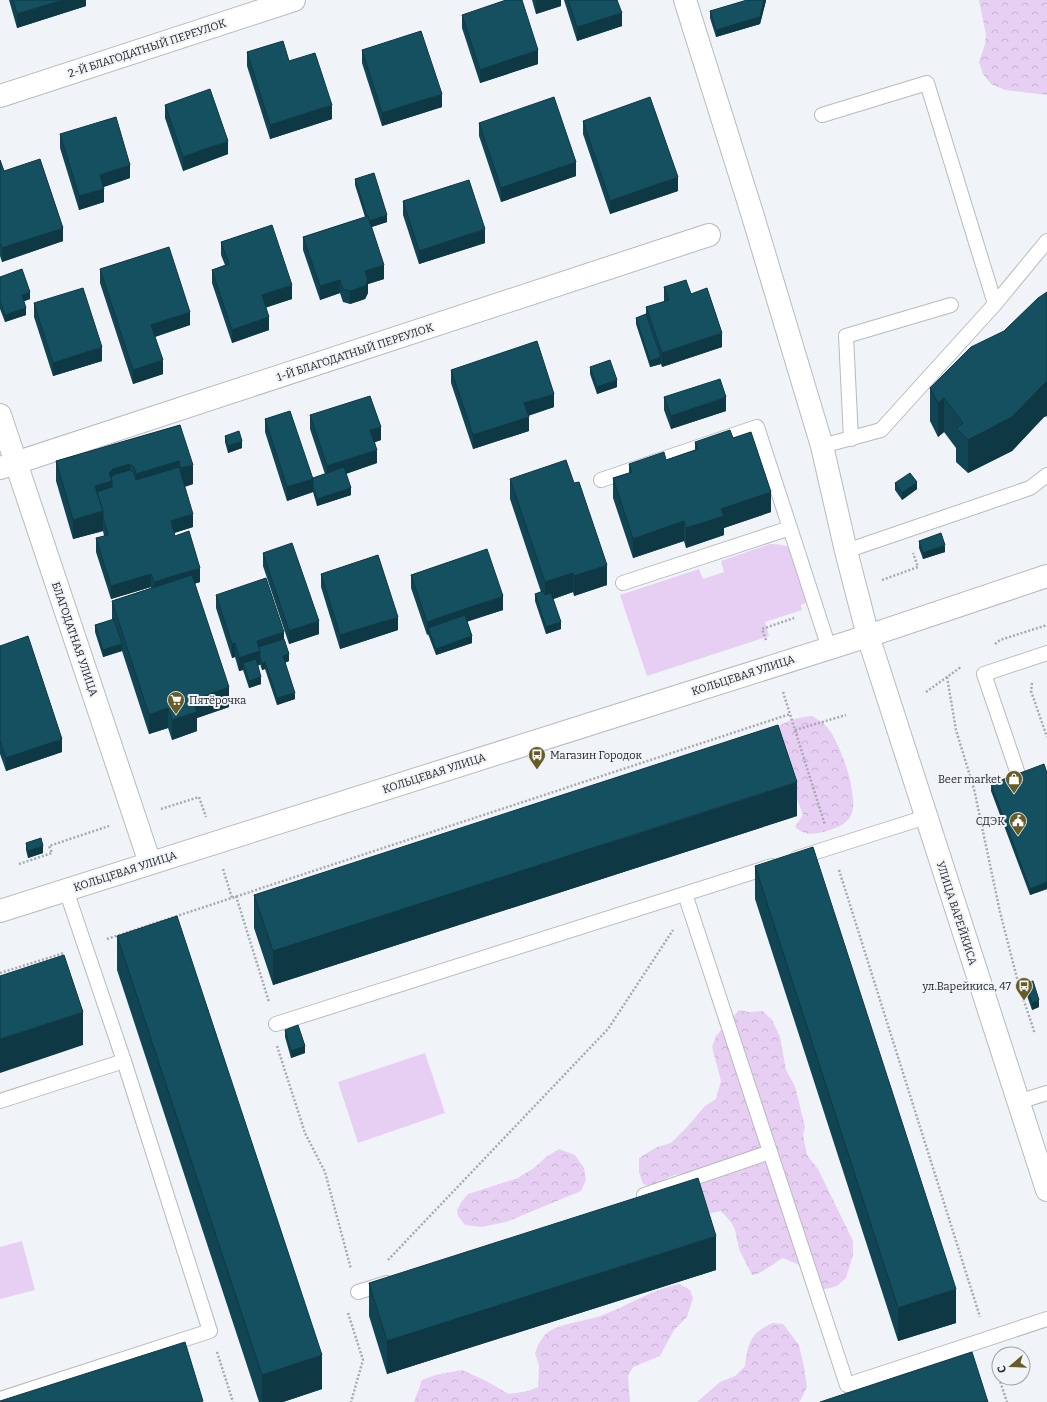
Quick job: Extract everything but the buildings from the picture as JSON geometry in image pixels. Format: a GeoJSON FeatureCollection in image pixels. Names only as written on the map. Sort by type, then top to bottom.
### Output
{"type":"FeatureCollection","features":[{"type":"Feature","properties":{"kind":"street","name":"2-Й БЛАГОДАТНЫЙ ПЕРЕУЛОК"},"geometry":{"type":"LineString","coordinates":[[0,96],[294,0]]}},
{"type":"Feature","properties":{"kind":"street","name":"УЛИЦА ВАРЕЙКИСА"},"geometry":{"type":"LineString","coordinates":[[685,0],[752,213],[822,446],[846,551],[868,636],[1047,1190]]}},
{"type":"Feature","properties":{"kind":"street","name":"1-Й БЛАГОДАТНЫЙ ПЕРЕУЛОК"},"geometry":{"type":"LineString","coordinates":[[8,465],[709,236]]}},
{"type":"Feature","properties":{"kind":"street","name":"БЛАГОДАТНАЯ УЛИЦА"},"geometry":{"type":"LineString","coordinates":[[0,415],[8,465],[150,863]]}},
{"type":"Feature","properties":{"kind":"street","name":"КОЛЬЦЕВАЯ УЛИЦА"},"geometry":{"type":"LineString","coordinates":[[0,911],[868,636],[1047,576]]}},
{"type":"Feature","properties":{"kind":"lane"},"geometry":{"type":"LineString","coordinates":[[822,115],[927,83],[995,304]]}},
{"type":"Feature","properties":{"kind":"lane"},"geometry":{"type":"LineString","coordinates":[[822,446],[881,430],[995,304],[1047,241]]}},
{"type":"Feature","properties":{"kind":"lane"},"geometry":{"type":"LineString","coordinates":[[851,439],[846,336],[951,305]]}},
{"type":"Feature","properties":{"kind":"lane"},"geometry":{"type":"LineString","coordinates":[[601,480],[757,427],[829,648]]}},
{"type":"Feature","properties":{"kind":"lane"},"geometry":{"type":"LineString","coordinates":[[846,551],[1030,488],[1047,475]]}},
{"type":"Feature","properties":{"kind":"lane"},"geometry":{"type":"LineString","coordinates":[[623,583],[790,528]]}},
{"type":"Feature","properties":{"kind":"lane"},"geometry":{"type":"LineString","coordinates":[[1017,771],[984,674],[1047,653]]}},
{"type":"Feature","properties":{"kind":"lane"},"geometry":{"type":"LineString","coordinates":[[276,1024],[687,899],[832,847],[926,817]]}},
{"type":"Feature","properties":{"kind":"lane"},"geometry":{"type":"LineString","coordinates":[[0,1399],[210,1331],[124,1061],[66,890]]}},
{"type":"Feature","properties":{"kind":"lane"},"geometry":{"type":"LineString","coordinates":[[687,899],[847,1385],[1047,1319]]}},
{"type":"Feature","properties":{"kind":"lane"},"geometry":{"type":"LineString","coordinates":[[0,1101],[124,1061]]}},
{"type":"Feature","properties":{"kind":"lane"},"geometry":{"type":"LineString","coordinates":[[1018,1102],[1047,1093]]}},
{"type":"Feature","properties":{"kind":"lane"},"geometry":{"type":"LineString","coordinates":[[635,1198],[770,1152]]}},
{"type":"Feature","properties":{"kind":"lane"},"geometry":{"type":"LineString","coordinates":[[358,1292],[403,1277]]}},
{"type":"Feature","properties":{"kind":"path"},"geometry":{"type":"LineString","coordinates":[[856,589],[918,567],[912,550]]}},
{"type":"Feature","properties":{"kind":"path"},"geometry":{"type":"LineString","coordinates":[[926,692],[947,677],[956,730],[974,789],[1000,912],[1035,1034]]}},
{"type":"Feature","properties":{"kind":"path"},"geometry":{"type":"LineString","coordinates":[[1034,678],[1031,691],[1047,737]]}},
{"type":"Feature","properties":{"kind":"path"},"geometry":{"type":"LineString","coordinates":[[0,973],[790,714],[991,1352]]}},
{"type":"Feature","properties":{"kind":"path"},"geometry":{"type":"LineString","coordinates":[[795,730],[846,715]]}},
{"type":"Feature","properties":{"kind":"path"},"geometry":{"type":"LineString","coordinates":[[236,896],[276,1024],[273,1034],[305,1133],[325,1172],[358,1292]]}},
{"type":"Feature","properties":{"kind":"path"},"geometry":{"type":"LineString","coordinates":[[351,1402],[363,1360],[343,1297],[358,1292],[608,1029],[687,899]]}},
{"type":"Feature","properties":{"kind":"path"},"geometry":{"type":"LineString","coordinates":[[210,1331],[233,1402]]}},
{"type":"Feature","properties":{"kind":"path"},"geometry":{"type":"LineString","coordinates":[[1002,1386],[1007,1402]]}},
{"type":"Feature","properties":{"kind":"green space"},"geometry":{"type":"Polygon","coordinates":[[[979,0],[1047,0],[1047,95],[1005,90],[991,84],[983,74],[979,62],[985,44],[986,35],[979,0]]]}},
{"type":"Feature","properties":{"kind":"green space"},"geometry":{"type":"Polygon","coordinates":[[[770,544],[782,545],[793,549],[810,601],[801,605],[802,610],[765,622],[769,636],[647,676],[620,595],[699,569],[703,579],[724,572],[721,561],[770,544]]]}},
{"type":"Feature","properties":{"kind":"green space"},"geometry":{"type":"Polygon","coordinates":[[[812,716],[825,725],[837,744],[847,768],[853,804],[850,817],[840,826],[811,834],[802,832],[795,827],[803,815],[785,766],[770,732],[780,725],[790,721],[812,716]]]}},
{"type":"Feature","properties":{"kind":"green space"},"geometry":{"type":"Polygon","coordinates":[[[739,1010],[748,1012],[763,1011],[772,1020],[780,1037],[786,1070],[795,1086],[805,1127],[803,1135],[807,1155],[818,1169],[853,1241],[853,1255],[846,1278],[837,1286],[826,1289],[811,1290],[799,1265],[783,1258],[764,1270],[752,1275],[739,1249],[735,1230],[731,1222],[721,1211],[702,1215],[690,1176],[686,1173],[674,1175],[651,1186],[643,1184],[639,1172],[639,1158],[657,1147],[671,1143],[705,1106],[716,1099],[721,1081],[712,1047],[716,1036],[739,1010]]]}},
{"type":"Feature","properties":{"kind":"green space"},"geometry":{"type":"Polygon","coordinates":[[[425,1053],[445,1113],[358,1143],[338,1082],[425,1053]]]}},
{"type":"Feature","properties":{"kind":"green space"},"geometry":{"type":"Polygon","coordinates":[[[559,1149],[575,1155],[584,1168],[586,1180],[581,1191],[506,1222],[482,1227],[465,1225],[458,1216],[457,1210],[468,1194],[518,1178],[559,1149]]]}},
{"type":"Feature","properties":{"kind":"green space"},"geometry":{"type":"Polygon","coordinates":[[[22,1241],[35,1290],[0,1299],[0,1247],[22,1241]]]}},
{"type":"Feature","properties":{"kind":"green space"},"geometry":{"type":"Polygon","coordinates":[[[680,1284],[690,1290],[693,1298],[687,1317],[674,1330],[660,1356],[633,1367],[628,1376],[630,1402],[414,1402],[422,1380],[435,1375],[462,1370],[509,1394],[528,1391],[538,1387],[539,1365],[535,1353],[543,1337],[548,1332],[560,1326],[603,1315],[651,1293],[680,1284]]]}},
{"type":"Feature","properties":{"kind":"green space"},"geometry":{"type":"Polygon","coordinates":[[[773,1323],[783,1324],[799,1345],[807,1387],[800,1401],[697,1402],[720,1382],[735,1376],[745,1366],[747,1351],[755,1335],[759,1330],[773,1323]]]}},
{"type":"Feature","properties":{"kind":"place","name":"Пятёрочка"},"geometry":{"type":"Point","coordinates":[176,715]}},
{"type":"Feature","properties":{"kind":"place","name":"Магазин Городок"},"geometry":{"type":"Point","coordinates":[537,770]}},
{"type":"Feature","properties":{"kind":"place","name":"Beer market"},"geometry":{"type":"Point","coordinates":[1014,794]}},
{"type":"Feature","properties":{"kind":"place","name":"СДЭК"},"geometry":{"type":"Point","coordinates":[1018,836]}},
{"type":"Feature","properties":{"kind":"place","name":"ул.Варейкиса, 47"},"geometry":{"type":"Point","coordinates":[1024,1001]}}]}
